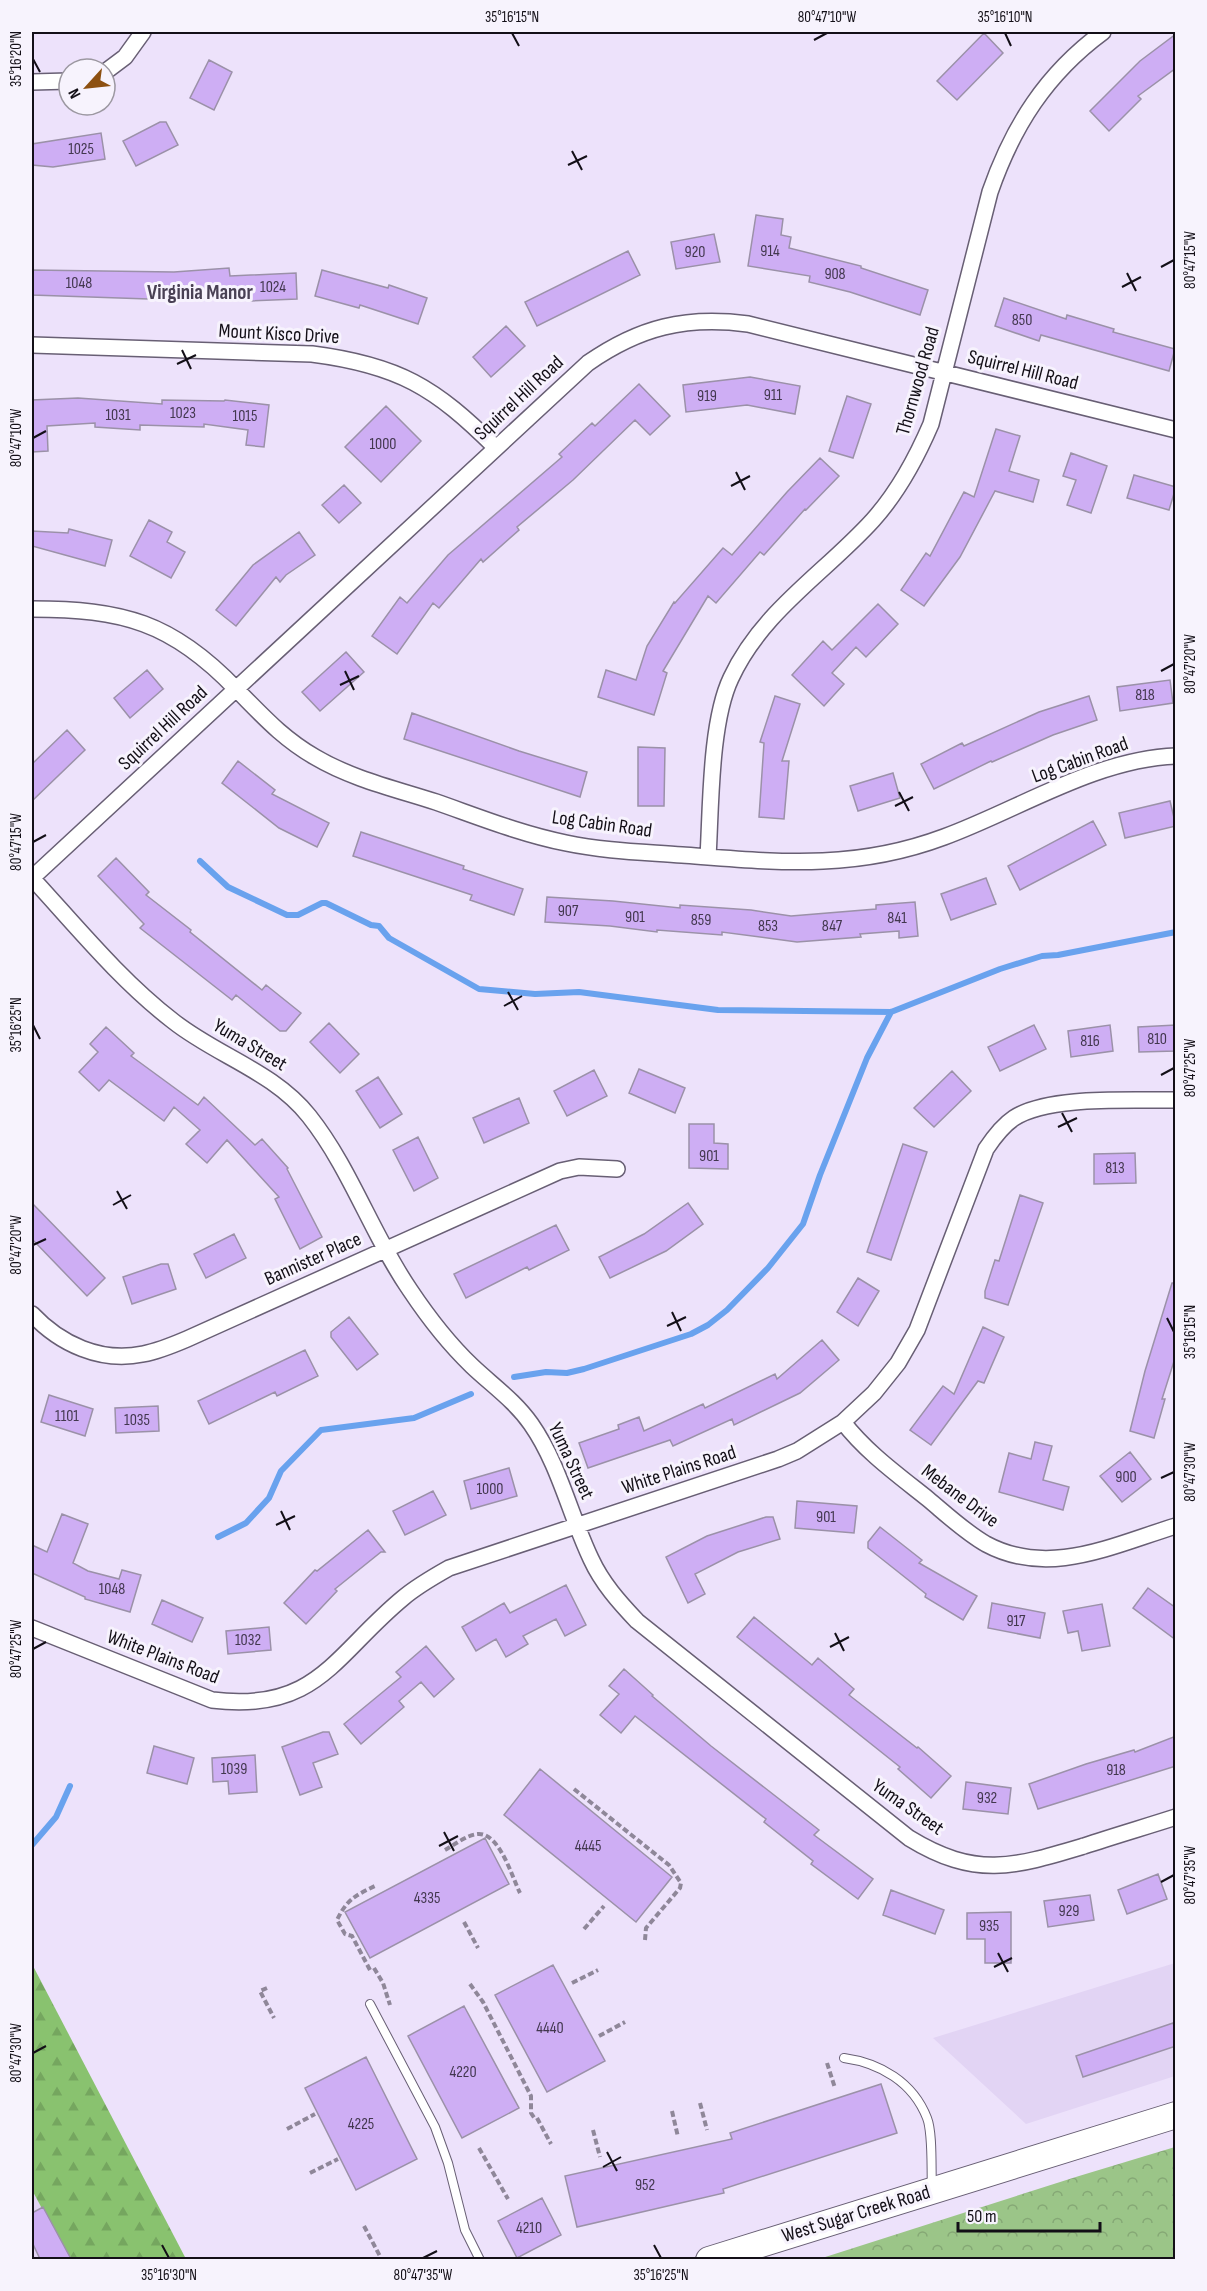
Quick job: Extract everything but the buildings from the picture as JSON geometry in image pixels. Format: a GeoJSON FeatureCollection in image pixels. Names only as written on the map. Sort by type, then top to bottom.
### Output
{"type":"FeatureCollection","features":[{"type":"Feature","properties":{"kind":"main road","name":"West Sugar Creek Road"},"geometry":{"type":"LineString","coordinates":[[710,2259],[1176,2115]]}},
{"type":"Feature","properties":{"kind":"street"},"geometry":{"type":"LineString","coordinates":[[117,63],[125,57],[143,32]]}},
{"type":"Feature","properties":{"kind":"street","name":"Thornwood Road"},"geometry":{"type":"LineString","coordinates":[[708,857],[715,755],[722,704],[730,680],[754,637],[775,612],[872,521],[896,492],[916,459],[931,424],[990,192],[1002,157],[1020,122],[1043,89],[1086,44],[1103,32]]}},
{"type":"Feature","properties":{"kind":"street"},"geometry":{"type":"LineString","coordinates":[[32,82],[57,81]]}},
{"type":"Feature","properties":{"kind":"street","name":"Squirrel Hill Road"},"geometry":{"type":"LineString","coordinates":[[32,878],[588,363],[603,352],[634,336],[684,322],[716,320],[748,324],[1176,430]]}},
{"type":"Feature","properties":{"kind":"street","name":"Mount Kisco Drive"},"geometry":{"type":"LineString","coordinates":[[32,345],[312,354],[351,359],[385,369],[417,383],[446,402],[495,448]]}},
{"type":"Feature","properties":{"kind":"street","name":"Log Cabin Road"},"geometry":{"type":"LineString","coordinates":[[32,609],[92,611],[146,623],[192,648],[236,688],[269,724],[316,758],[351,774],[540,837],[594,848],[831,863],[863,859],[905,851],[946,837],[1095,773],[1161,756],[1176,756]]}},
{"type":"Feature","properties":{"kind":"street","name":"Yuma Street"},"geometry":{"type":"LineString","coordinates":[[32,878],[115,969],[154,1007],[210,1046],[272,1081],[308,1115],[328,1143],[408,1288],[436,1328],[473,1367],[508,1398],[531,1424],[546,1450],[591,1560],[614,1597],[637,1621],[909,1838],[929,1850],[956,1860],[984,1866],[1028,1863],[1176,1817]]}},
{"type":"Feature","properties":{"kind":"street","name":"White Plains Road"},"geometry":{"type":"LineString","coordinates":[[32,1628],[200,1696],[221,1701],[253,1703],[297,1690],[320,1677],[401,1599],[423,1582],[449,1568],[778,1460],[797,1451],[843,1422],[874,1393],[908,1347],[925,1312],[986,1149],[998,1132],[1014,1118],[1043,1105],[1176,1100]]}},
{"type":"Feature","properties":{"kind":"street","name":"Bannister Place"},"geometry":{"type":"LineString","coordinates":[[32,1314],[52,1333],[76,1347],[115,1356],[141,1355],[187,1339],[560,1171],[579,1167],[617,1169]]}},
{"type":"Feature","properties":{"kind":"street","name":"Mebane Drive"},"geometry":{"type":"LineString","coordinates":[[843,1422],[871,1453],[975,1537],[1011,1555],[1038,1560],[1066,1559],[1176,1526]]}},
{"type":"Feature","properties":{"kind":"lane"},"geometry":{"type":"LineString","coordinates":[[370,2004],[435,2127],[448,2163],[465,2230],[480,2259]]}},
{"type":"Feature","properties":{"kind":"lane"},"geometry":{"type":"LineString","coordinates":[[844,2058],[872,2064],[888,2072],[905,2084],[918,2101],[928,2120],[932,2190]]}},
{"type":"Feature","properties":{"kind":"path"},"geometry":{"type":"LineString","coordinates":[[574,1789],[669,1865],[681,1883],[680,1888],[646,1928],[645,1940]]}},
{"type":"Feature","properties":{"kind":"path"},"geometry":{"type":"LineString","coordinates":[[445,1850],[479,1834],[492,1838],[501,1850],[520,1893]]}},
{"type":"Feature","properties":{"kind":"path"},"geometry":{"type":"LineString","coordinates":[[377,1885],[353,1897],[344,1905],[337,1920],[345,1934],[352,1936],[383,1983],[390,2005]]}},
{"type":"Feature","properties":{"kind":"path"},"geometry":{"type":"LineString","coordinates":[[584,1929],[604,1906]]}},
{"type":"Feature","properties":{"kind":"path"},"geometry":{"type":"LineString","coordinates":[[464,1922],[478,1948]]}},
{"type":"Feature","properties":{"kind":"path"},"geometry":{"type":"LineString","coordinates":[[572,1983],[597,1970]]}},
{"type":"Feature","properties":{"kind":"path"},"geometry":{"type":"LineString","coordinates":[[470,1984],[483,2002],[531,2096],[531,2113],[550,2144]]}},
{"type":"Feature","properties":{"kind":"path"},"geometry":{"type":"LineString","coordinates":[[267,1988],[260,1991],[274,2018]]}},
{"type":"Feature","properties":{"kind":"path"},"geometry":{"type":"LineString","coordinates":[[599,2036],[625,2022]]}},
{"type":"Feature","properties":{"kind":"path"},"geometry":{"type":"LineString","coordinates":[[826,2063],[835,2088]]}},
{"type":"Feature","properties":{"kind":"path"},"geometry":{"type":"LineString","coordinates":[[700,2103],[707,2130]]}},
{"type":"Feature","properties":{"kind":"path"},"geometry":{"type":"LineString","coordinates":[[672,2111],[678,2138]]}},
{"type":"Feature","properties":{"kind":"path"},"geometry":{"type":"LineString","coordinates":[[287,2129],[315,2114]]}},
{"type":"Feature","properties":{"kind":"path"},"geometry":{"type":"LineString","coordinates":[[593,2130],[600,2157]]}},
{"type":"Feature","properties":{"kind":"path"},"geometry":{"type":"LineString","coordinates":[[479,2148],[508,2199]]}},
{"type":"Feature","properties":{"kind":"path"},"geometry":{"type":"LineString","coordinates":[[310,2173],[338,2159]]}},
{"type":"Feature","properties":{"kind":"path"},"geometry":{"type":"LineString","coordinates":[[364,2226],[382,2259]]}},
{"type":"Feature","properties":{"kind":"shaded area"},"geometry":{"type":"Polygon","coordinates":[[[1175,1963],[1175,2076],[1026,2124],[933,2038],[1175,1963]]]}},
{"type":"Feature","properties":{"kind":"shaded area"},"geometry":{"type":"Polygon","coordinates":[[[32,2190],[69,2259],[32,2259],[32,2190]]]}},
{"type":"Feature","properties":{"kind":"green space"},"geometry":{"type":"Polygon","coordinates":[[[32,1964],[186,2259],[69,2259],[32,2190],[32,1964]]]}},
{"type":"Feature","properties":{"kind":"green space"},"geometry":{"type":"Polygon","coordinates":[[[1175,2147],[1175,2259],[819,2259],[1079,2176],[1175,2147]]]}},
{"type":"Feature","properties":{"kind":"waterway"},"geometry":{"type":"LineString","coordinates":[[200,861],[228,887],[287,915],[298,915],[326,903],[371,925],[379,926],[389,938],[479,989],[535,994],[579,992],[718,1010],[891,1012],[1000,969],[1042,956],[1058,955],[1176,932]]}},
{"type":"Feature","properties":{"kind":"waterway"},"geometry":{"type":"LineString","coordinates":[[514,1377],[546,1372],[567,1373],[584,1369],[691,1334],[708,1325],[727,1310],[768,1268],[803,1224],[867,1058],[891,1012]]}},
{"type":"Feature","properties":{"kind":"waterway"},"geometry":{"type":"LineString","coordinates":[[218,1537],[246,1523],[269,1498],[281,1471],[321,1430],[414,1418],[471,1394]]}},
{"type":"Feature","properties":{"kind":"waterway"},"geometry":{"type":"LineString","coordinates":[[32,1845],[56,1817],[70,1786]]}},
{"type":"Feature","properties":{"kind":"district","name":"Virginia Manor"},"geometry":{"type":"Point","coordinates":[200,292]}}]}
